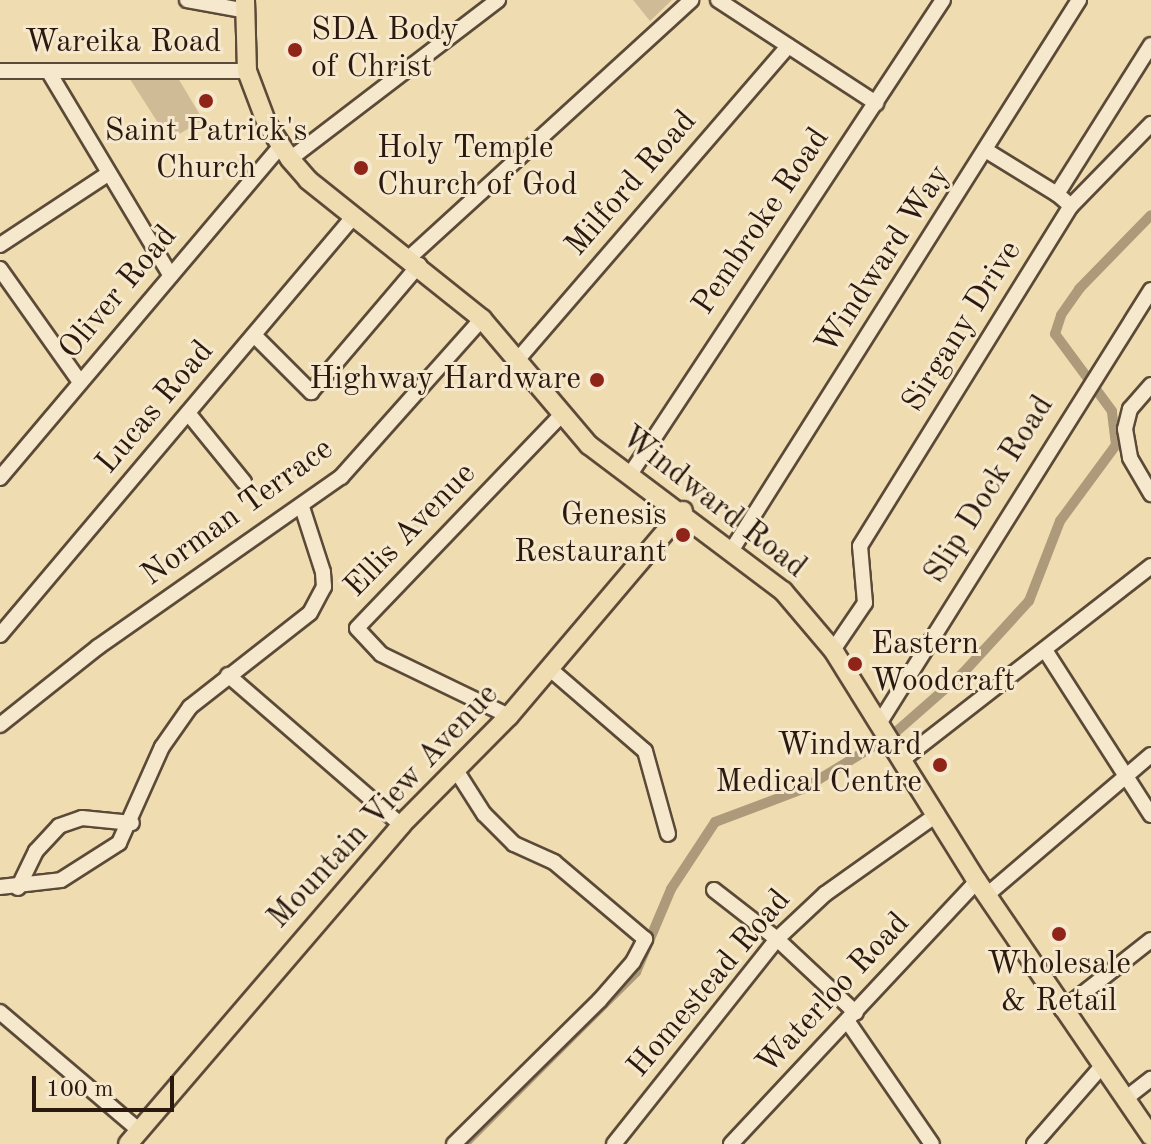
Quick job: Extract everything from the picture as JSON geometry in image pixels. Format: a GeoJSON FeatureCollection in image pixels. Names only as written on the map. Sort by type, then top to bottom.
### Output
{"type":"FeatureCollection","features":[{"type":"Feature","properties":{"kind":"main road","name":"Windward Road"},"geometry":{"type":"LineString","coordinates":[[244,5],[247,71],[267,124],[286,152],[354,216],[415,261],[482,319],[519,358],[589,445],[733,548],[783,591],[833,650],[1062,1010],[1151,1136]]}},
{"type":"Feature","properties":{"kind":"main road","name":"Mountain View Avenue"},"geometry":{"type":"LineString","coordinates":[[134,1137],[401,825],[509,716],[683,511]]}},
{"type":"Feature","properties":{"kind":"street"},"geometry":{"type":"LineString","coordinates":[[187,0],[244,5]]}},
{"type":"Feature","properties":{"kind":"street","name":"Oliver Road"},"geometry":{"type":"LineString","coordinates":[[0,478],[171,276],[286,152],[498,0]]}},
{"type":"Feature","properties":{"kind":"street"},"geometry":{"type":"LineString","coordinates":[[254,335],[311,392],[415,261],[691,0]]}},
{"type":"Feature","properties":{"kind":"street"},"geometry":{"type":"LineString","coordinates":[[718,0],[876,103]]}},
{"type":"Feature","properties":{"kind":"street","name":"Pembroke Road"},"geometry":{"type":"LineString","coordinates":[[629,476],[943,0]]}},
{"type":"Feature","properties":{"kind":"street","name":"Windward Way"},"geometry":{"type":"LineString","coordinates":[[733,548],[987,151],[1079,0]]}},
{"type":"Feature","properties":{"kind":"street"},"geometry":{"type":"LineString","coordinates":[[1057,194],[1151,45]]}},
{"type":"Feature","properties":{"kind":"street","name":"Milford Road"},"geometry":{"type":"LineString","coordinates":[[519,358],[788,46]]}},
{"type":"Feature","properties":{"kind":"street","name":"Wareika Road"},"geometry":{"type":"LineString","coordinates":[[0,71],[50,74],[247,71]]}},
{"type":"Feature","properties":{"kind":"street"},"geometry":{"type":"LineString","coordinates":[[50,74],[106,175],[171,276]]}},
{"type":"Feature","properties":{"kind":"street","name":"Sirgany Drive"},"geometry":{"type":"LineString","coordinates":[[833,650],[865,603],[860,546],[1071,206],[1151,124]]}},
{"type":"Feature","properties":{"kind":"street"},"geometry":{"type":"LineString","coordinates":[[987,151],[1071,206]]}},
{"type":"Feature","properties":{"kind":"street"},"geometry":{"type":"LineString","coordinates":[[0,245],[106,175]]}},
{"type":"Feature","properties":{"kind":"street","name":"Lucas Road"},"geometry":{"type":"LineString","coordinates":[[0,635],[354,216]]}},
{"type":"Feature","properties":{"kind":"street"},"geometry":{"type":"LineString","coordinates":[[0,269],[5,289],[80,382]]}},
{"type":"Feature","properties":{"kind":"street","name":"Slip Dock Road"},"geometry":{"type":"LineString","coordinates":[[880,722],[1094,376],[1151,290]]}},
{"type":"Feature","properties":{"kind":"street","name":"Norman Terrace"},"geometry":{"type":"LineString","coordinates":[[0,725],[98,647],[302,507],[373,447],[482,319]]}},
{"type":"Feature","properties":{"kind":"street"},"geometry":{"type":"LineString","coordinates":[[1151,385],[1130,409],[1125,429],[1130,458],[1151,494]]}},
{"type":"Feature","properties":{"kind":"street"},"geometry":{"type":"LineString","coordinates":[[188,413],[244,482]]}},
{"type":"Feature","properties":{"kind":"street","name":"Ellis Avenue"},"geometry":{"type":"LineString","coordinates":[[509,716],[381,654],[357,628],[562,414]]}},
{"type":"Feature","properties":{"kind":"street"},"geometry":{"type":"LineString","coordinates":[[0,887],[18,888],[61,880],[101,858],[132,823],[162,747],[190,707],[228,675],[302,623],[318,602],[323,572],[302,507]]}},
{"type":"Feature","properties":{"kind":"street"},"geometry":{"type":"LineString","coordinates":[[902,760],[1151,566]]}},
{"type":"Feature","properties":{"kind":"street"},"geometry":{"type":"LineString","coordinates":[[1045,650],[1151,815]]}},
{"type":"Feature","properties":{"kind":"street"},"geometry":{"type":"LineString","coordinates":[[550,669],[645,751],[668,834]]}},
{"type":"Feature","properties":{"kind":"street"},"geometry":{"type":"LineString","coordinates":[[228,675],[401,825]]}},
{"type":"Feature","properties":{"kind":"street","name":"Waterloo Road"},"geometry":{"type":"LineString","coordinates":[[731,1144],[983,887],[1151,755]]}},
{"type":"Feature","properties":{"kind":"street"},"geometry":{"type":"LineString","coordinates":[[454,1144],[599,1001],[633,962],[645,939],[554,862],[514,844],[484,814],[456,770]]}},
{"type":"Feature","properties":{"kind":"street","name":"Homestead Road"},"geometry":{"type":"LineString","coordinates":[[614,1144],[777,939],[846,877],[936,815]]}},
{"type":"Feature","properties":{"kind":"street"},"geometry":{"type":"LineString","coordinates":[[18,888],[36,851],[59,826],[82,818],[132,823]]}},
{"type":"Feature","properties":{"kind":"street"},"geometry":{"type":"LineString","coordinates":[[714,890],[777,939],[852,1018],[932,1144]]}},
{"type":"Feature","properties":{"kind":"street"},"geometry":{"type":"LineString","coordinates":[[1062,1010],[1151,940]]}},
{"type":"Feature","properties":{"kind":"street"},"geometry":{"type":"LineString","coordinates":[[0,1012],[134,1137]]}},
{"type":"Feature","properties":{"kind":"street"},"geometry":{"type":"LineString","coordinates":[[1034,1144],[1102,1066]]}},
{"type":"Feature","properties":{"kind":"street"},"geometry":{"type":"LineString","coordinates":[[1125,1099],[1151,1079]]}},
{"type":"Feature","properties":{"kind":"shaded area"},"geometry":{"type":"Polygon","coordinates":[[[633,0],[672,0],[650,21],[633,0]]]}},
{"type":"Feature","properties":{"kind":"shaded area"},"geometry":{"type":"Polygon","coordinates":[[[126,73],[175,73],[203,120],[169,140],[126,73]]]}},
{"type":"Feature","properties":{"kind":"waterway"},"geometry":{"type":"LineString","coordinates":[[897,731],[963,673],[1029,601],[1060,521],[1116,445],[1112,411],[1055,334],[1061,315],[1079,289],[1151,215]]}},
{"type":"Feature","properties":{"kind":"waterway"},"geometry":{"type":"LineString","coordinates":[[465,1143],[636,972],[671,889],[715,822],[803,789],[877,744]]}},
{"type":"Feature","properties":{"kind":"place","name":"SDA Body of Christ"},"geometry":{"type":"Point","coordinates":[295,50]}},
{"type":"Feature","properties":{"kind":"place","name":"Saint Patrick's Church"},"geometry":{"type":"Point","coordinates":[206,101]}},
{"type":"Feature","properties":{"kind":"place","name":"Holy Temple Church of God"},"geometry":{"type":"Point","coordinates":[361,168]}},
{"type":"Feature","properties":{"kind":"place","name":"Highway Hardware"},"geometry":{"type":"Point","coordinates":[597,380]}},
{"type":"Feature","properties":{"kind":"place","name":"Genesis Restaurant"},"geometry":{"type":"Point","coordinates":[683,535]}},
{"type":"Feature","properties":{"kind":"place","name":"Eastern Woodcraft"},"geometry":{"type":"Point","coordinates":[855,664]}},
{"type":"Feature","properties":{"kind":"place","name":"Windward Medical Centre"},"geometry":{"type":"Point","coordinates":[940,765]}},
{"type":"Feature","properties":{"kind":"place","name":"Wholesale & Retail"},"geometry":{"type":"Point","coordinates":[1059,934]}}]}
